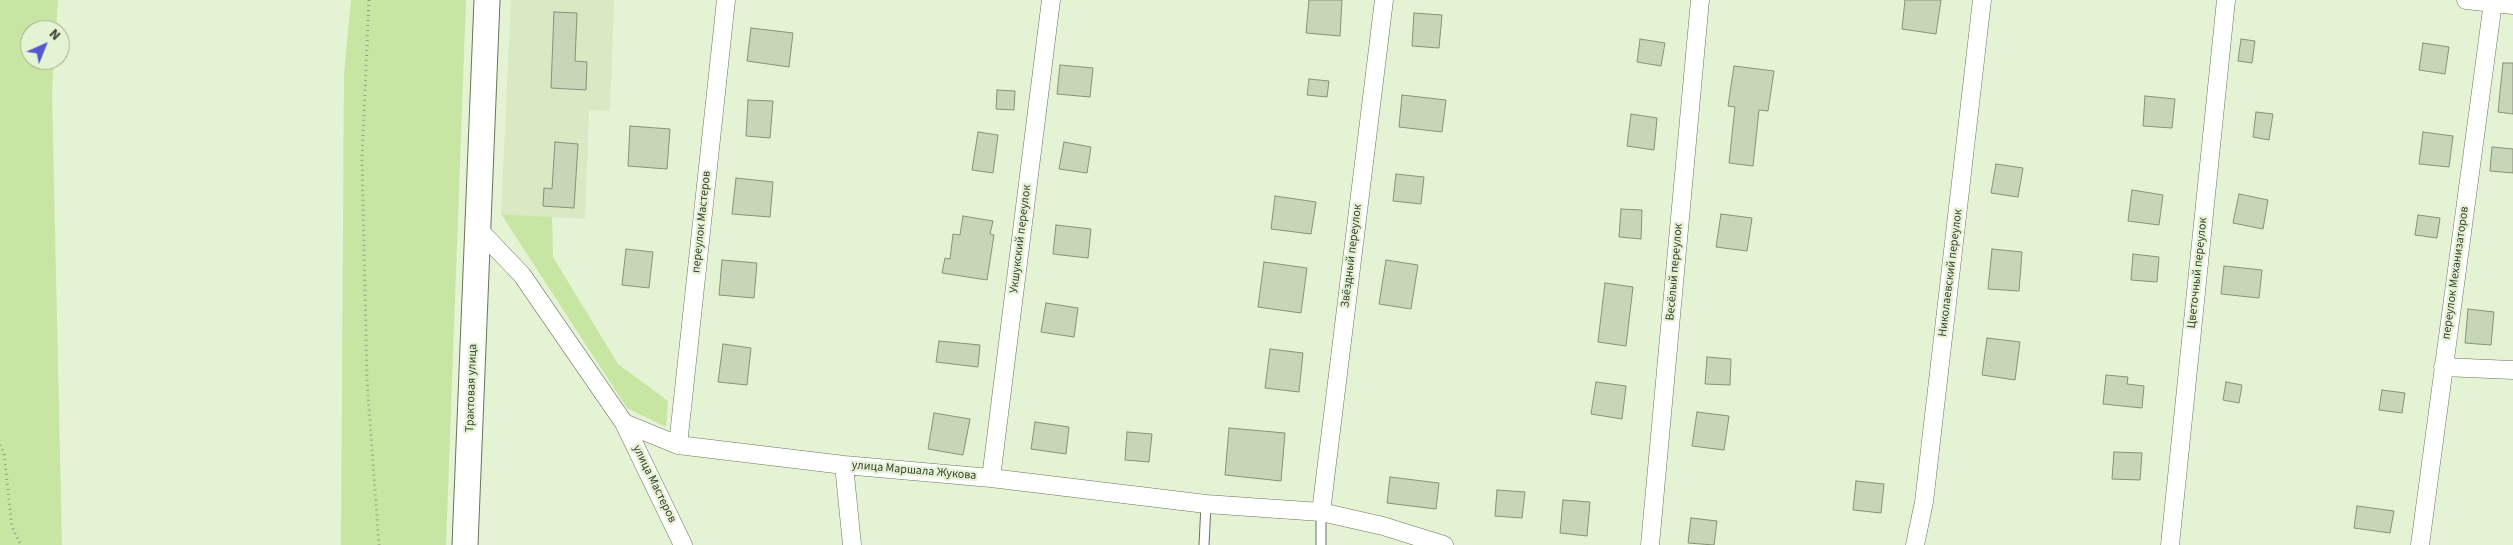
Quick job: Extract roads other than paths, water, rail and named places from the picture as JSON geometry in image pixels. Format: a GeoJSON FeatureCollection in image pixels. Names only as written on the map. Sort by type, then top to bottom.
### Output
{"type":"FeatureCollection","features":[{"type":"Feature","properties":{"kind":"main road","name":"Трактовая улица"},"geometry":{"type":"LineString","coordinates":[[465,545],[487,0]]}},
{"type":"Feature","properties":{"kind":"street","name":"переулок Мастеров"},"geometry":{"type":"LineString","coordinates":[[678,445],[726,0]]}},
{"type":"Feature","properties":{"kind":"street","name":"Укшукский переулок"},"geometry":{"type":"LineString","coordinates":[[991,478],[1051,0]]}},
{"type":"Feature","properties":{"kind":"street","name":"Звёздный переулок"},"geometry":{"type":"LineString","coordinates":[[1321,512],[1384,0]]}},
{"type":"Feature","properties":{"kind":"street","name":"Весёлый переулок"},"geometry":{"type":"LineString","coordinates":[[1650,545],[1700,0]]}},
{"type":"Feature","properties":{"kind":"street","name":"Николаевский переулок"},"geometry":{"type":"LineString","coordinates":[[1915,545],[1924,502],[1982,0]]}},
{"type":"Feature","properties":{"kind":"street","name":"Цветочный переулок"},"geometry":{"type":"LineString","coordinates":[[2170,545],[2226,0]]}},
{"type":"Feature","properties":{"kind":"street"},"geometry":{"type":"LineString","coordinates":[[2466,0],[2513,5]]}},
{"type":"Feature","properties":{"kind":"street","name":"переулок Механизаторов"},"geometry":{"type":"LineString","coordinates":[[2420,545],[2442,367],[2494,2]]}},
{"type":"Feature","properties":{"kind":"street"},"geometry":{"type":"LineString","coordinates":[[479,230],[522,275],[624,423]]}},
{"type":"Feature","properties":{"kind":"street"},"geometry":{"type":"LineString","coordinates":[[2442,367],[2513,370]]}},
{"type":"Feature","properties":{"kind":"street","name":"улица Маршала Жукова"},"geometry":{"type":"LineString","coordinates":[[624,423],[678,445],[844,465],[991,478],[1206,504],[1321,512],[1383,526],[1444,545]]}},
{"type":"Feature","properties":{"kind":"street","name":"улица Мастеров"},"geometry":{"type":"LineString","coordinates":[[624,423],[683,545]]}},
{"type":"Feature","properties":{"kind":"street"},"geometry":{"type":"LineString","coordinates":[[844,465],[852,545]]}},
{"type":"Feature","properties":{"kind":"lane"},"geometry":{"type":"LineString","coordinates":[[1204,545],[1206,504]]}},
{"type":"Feature","properties":{"kind":"lane"},"geometry":{"type":"LineString","coordinates":[[1321,512],[1321,545]]}}]}
